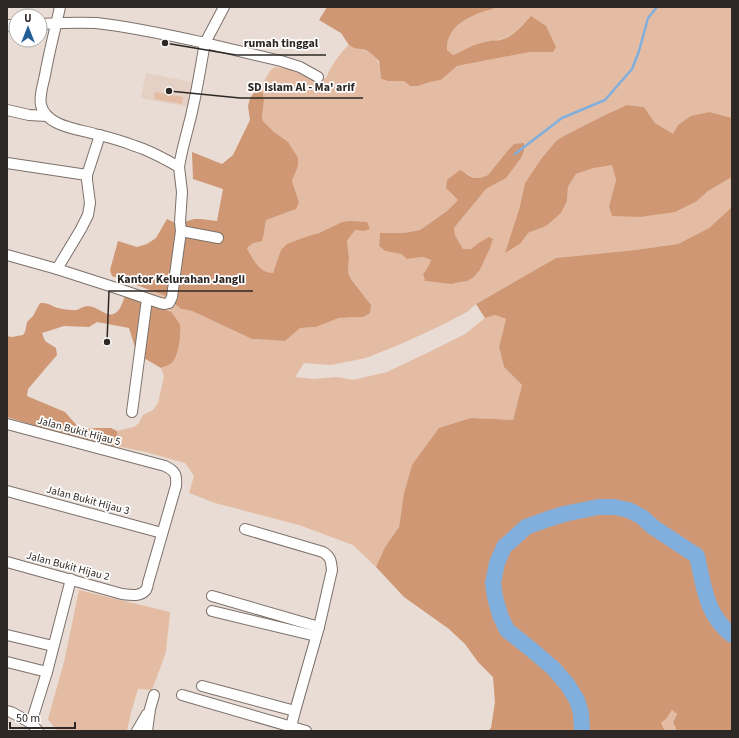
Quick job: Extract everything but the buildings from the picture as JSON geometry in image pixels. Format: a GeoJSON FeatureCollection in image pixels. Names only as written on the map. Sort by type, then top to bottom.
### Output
{"type":"FeatureCollection","features":[{"type":"Feature","properties":{"kind":"street"},"geometry":{"type":"LineString","coordinates":[[60,7],[40,95],[42,110],[55,122],[67,128],[100,135],[136,146],[179,167]]}},
{"type":"Feature","properties":{"kind":"street"},"geometry":{"type":"LineString","coordinates":[[7,255],[57,269],[160,303],[169,303],[171,300],[181,231],[180,222],[182,192],[179,167],[181,154],[199,82],[206,43],[224,7]]}},
{"type":"Feature","properties":{"kind":"street"},"geometry":{"type":"LineString","coordinates":[[48,24],[95,23],[142,30],[206,43],[281,61],[300,67],[318,77]]}},
{"type":"Feature","properties":{"kind":"street"},"geometry":{"type":"LineString","coordinates":[[7,110],[48,116]]}},
{"type":"Feature","properties":{"kind":"street"},"geometry":{"type":"LineString","coordinates":[[57,269],[88,215],[90,203],[86,180],[100,135]]}},
{"type":"Feature","properties":{"kind":"street"},"geometry":{"type":"LineString","coordinates":[[7,163],[87,176]]}},
{"type":"Feature","properties":{"kind":"street"},"geometry":{"type":"LineString","coordinates":[[181,231],[218,238]]}},
{"type":"Feature","properties":{"kind":"street"},"geometry":{"type":"LineString","coordinates":[[132,412],[147,299]]}},
{"type":"Feature","properties":{"kind":"street","name":"Jalan Bukit Hijau 5"},"geometry":{"type":"LineString","coordinates":[[7,424],[165,466],[172,470],[176,474],[176,486],[162,533]]}},
{"type":"Feature","properties":{"kind":"street","name":"Jalan Bukit Hijau 3"},"geometry":{"type":"LineString","coordinates":[[7,491],[162,533]]}},
{"type":"Feature","properties":{"kind":"street"},"geometry":{"type":"LineString","coordinates":[[245,529],[323,552],[328,555],[331,562],[332,570],[318,632],[291,729]]}},
{"type":"Feature","properties":{"kind":"street","name":"Jalan Bukit Hijau 2"},"geometry":{"type":"LineString","coordinates":[[7,562],[122,594],[140,594],[146,590],[162,533]]}},
{"type":"Feature","properties":{"kind":"street"},"geometry":{"type":"LineString","coordinates":[[31,723],[47,672],[71,579]]}},
{"type":"Feature","properties":{"kind":"street"},"geometry":{"type":"LineString","coordinates":[[212,596],[318,632]]}},
{"type":"Feature","properties":{"kind":"street"},"geometry":{"type":"LineString","coordinates":[[212,611],[318,632]]}},
{"type":"Feature","properties":{"kind":"street"},"geometry":{"type":"LineString","coordinates":[[7,635],[54,646]]}},
{"type":"Feature","properties":{"kind":"street"},"geometry":{"type":"LineString","coordinates":[[7,662],[47,672]]}},
{"type":"Feature","properties":{"kind":"street"},"geometry":{"type":"LineString","coordinates":[[202,686],[295,712]]}},
{"type":"Feature","properties":{"kind":"street"},"geometry":{"type":"LineString","coordinates":[[147,731],[150,709],[154,695]]}},
{"type":"Feature","properties":{"kind":"street"},"geometry":{"type":"LineString","coordinates":[[182,696],[291,729],[306,731]]}},
{"type":"Feature","properties":{"kind":"street"},"geometry":{"type":"LineString","coordinates":[[137,731],[150,709]]}},
{"type":"Feature","properties":{"kind":"street"},"geometry":{"type":"LineString","coordinates":[[7,711],[31,723],[38,731]]}},
{"type":"Feature","properties":{"kind":"shaded area"},"geometry":{"type":"Polygon","coordinates":[[[327,7],[497,7],[474,15],[459,24],[448,39],[447,50],[453,55],[469,47],[505,39],[517,31],[531,16],[546,26],[556,47],[553,52],[530,52],[457,66],[441,80],[418,86],[410,86],[404,81],[388,81],[381,79],[379,61],[373,55],[366,50],[354,48],[349,45],[341,33],[319,20],[327,7]]]}},
{"type":"Feature","properties":{"kind":"shaded area"},"geometry":{"type":"Polygon","coordinates":[[[497,7],[732,7],[732,118],[710,112],[678,125],[673,135],[655,123],[644,107],[627,105],[556,141],[541,159],[525,183],[519,210],[521,243],[528,233],[546,226],[567,201],[568,187],[576,174],[612,164],[616,180],[609,206],[697,201],[708,191],[732,177],[732,207],[709,228],[678,244],[556,258],[476,304],[467,312],[401,344],[366,358],[331,365],[304,363],[295,377],[313,379],[337,377],[353,380],[387,372],[465,334],[485,318],[495,315],[506,319],[499,347],[504,367],[522,385],[513,420],[471,418],[412,465],[404,493],[399,527],[385,547],[376,567],[353,545],[299,525],[215,503],[189,493],[194,476],[185,463],[146,452],[115,447],[118,438],[117,431],[134,427],[139,423],[143,415],[153,410],[158,403],[164,376],[161,368],[169,365],[174,359],[181,333],[180,325],[176,318],[150,305],[148,290],[166,296],[181,309],[192,311],[252,339],[284,341],[300,328],[316,327],[339,318],[355,318],[371,305],[348,273],[349,257],[347,241],[355,230],[363,231],[342,222],[319,233],[310,235],[276,265],[273,273],[267,273],[260,269],[247,248],[264,233],[266,220],[289,212],[299,202],[292,181],[298,166],[274,132],[263,121],[262,116],[264,100],[263,93],[259,90],[270,71],[275,67],[287,69],[318,81],[326,78],[336,60],[349,45],[369,52],[376,58],[380,69],[381,79],[388,81],[404,81],[410,86],[418,86],[441,80],[457,66],[530,52],[553,52],[520,29],[507,37],[467,48],[461,53],[453,55],[447,50],[448,39],[459,24],[474,15],[497,7]],[[514,144],[488,175],[480,178],[473,178],[467,173],[451,194],[458,200],[447,211],[420,230],[404,233],[380,233],[379,246],[385,251],[401,254],[407,259],[423,257],[431,260],[423,274],[425,281],[455,283],[469,280],[480,270],[486,256],[477,244],[471,249],[463,249],[455,235],[454,228],[486,189],[499,182],[514,144]]]}},
{"type":"Feature","properties":{"kind":"shaded area"},"geometry":{"type":"Polygon","coordinates":[[[146,73],[197,83],[192,108],[141,98],[146,73]]]}},
{"type":"Feature","properties":{"kind":"shaded area"},"geometry":{"type":"Polygon","coordinates":[[[257,89],[263,93],[263,121],[274,132],[288,142],[298,158],[298,166],[292,181],[299,202],[296,209],[266,220],[262,241],[253,243],[247,248],[257,265],[264,271],[273,273],[281,250],[287,244],[319,233],[342,222],[367,222],[370,229],[363,231],[355,230],[347,241],[349,257],[348,273],[371,305],[370,313],[363,317],[339,318],[316,327],[300,328],[285,341],[252,339],[192,311],[181,309],[166,296],[112,276],[110,270],[118,241],[137,247],[147,244],[156,238],[167,219],[177,224],[194,219],[217,221],[223,189],[193,179],[192,152],[222,164],[233,155],[250,120],[248,106],[250,98],[257,89]]]}},
{"type":"Feature","properties":{"kind":"shaded area"},"geometry":{"type":"Polygon","coordinates":[[[155,92],[183,97],[182,104],[154,99],[155,92]]]}},
{"type":"Feature","properties":{"kind":"shaded area"},"geometry":{"type":"Polygon","coordinates":[[[627,105],[644,107],[655,123],[673,134],[678,125],[691,116],[710,112],[732,118],[732,177],[708,191],[697,201],[675,212],[640,217],[612,216],[609,206],[616,180],[612,165],[594,168],[576,174],[568,187],[567,201],[561,213],[546,226],[528,233],[521,243],[505,253],[519,210],[525,183],[541,159],[556,141],[627,105]]]}},
{"type":"Feature","properties":{"kind":"shaded area"},"geometry":{"type":"Polygon","coordinates":[[[524,143],[524,151],[521,158],[506,178],[486,189],[454,228],[455,235],[463,249],[471,249],[489,237],[493,239],[480,270],[474,277],[467,281],[451,284],[425,281],[423,274],[431,260],[423,257],[407,259],[401,254],[385,251],[379,246],[380,233],[404,233],[420,230],[447,211],[458,200],[446,188],[447,180],[460,170],[473,178],[480,178],[488,175],[514,144],[524,143]]]}},
{"type":"Feature","properties":{"kind":"shaded area"},"geometry":{"type":"Polygon","coordinates":[[[732,207],[732,731],[677,731],[673,722],[677,714],[672,710],[666,719],[661,723],[665,731],[488,731],[491,728],[495,702],[493,677],[478,662],[465,644],[449,629],[404,597],[376,567],[385,547],[399,527],[404,493],[412,465],[439,428],[471,418],[513,420],[522,385],[504,367],[499,347],[506,319],[495,315],[485,318],[476,304],[556,258],[678,244],[709,228],[732,207]]]}},
{"type":"Feature","properties":{"kind":"shaded area"},"geometry":{"type":"Polygon","coordinates":[[[125,295],[171,312],[177,320],[180,325],[180,338],[177,353],[173,362],[161,368],[137,354],[129,328],[97,322],[89,327],[64,326],[42,333],[45,341],[56,348],[57,355],[28,389],[27,396],[65,412],[79,428],[111,428],[117,431],[118,438],[115,447],[81,440],[7,417],[7,336],[12,337],[23,335],[27,322],[33,316],[40,303],[71,310],[77,310],[88,306],[105,313],[113,314],[119,310],[125,295]]]}},
{"type":"Feature","properties":{"kind":"shaded area"},"geometry":{"type":"Polygon","coordinates":[[[79,590],[170,612],[166,652],[152,690],[138,689],[127,731],[57,731],[48,719],[64,662],[79,590]]]}},
{"type":"Feature","properties":{"kind":"shaded area"},"geometry":{"type":"Polygon","coordinates":[[[672,710],[677,714],[673,722],[677,731],[665,731],[661,723],[666,719],[672,710]]]}},
{"type":"Feature","properties":{"kind":"waterway"},"geometry":{"type":"LineString","coordinates":[[515,154],[562,118],[605,100],[632,69],[639,51],[648,18],[657,7]]}},
{"type":"Feature","properties":{"kind":"waterway"},"geometry":{"type":"LineString","coordinates":[[582,731],[581,713],[577,700],[567,684],[553,668],[507,630],[500,615],[495,597],[493,583],[497,563],[504,547],[526,527],[564,514],[598,507],[614,507],[629,510],[642,517],[653,527],[697,556],[707,600],[717,619],[732,635]]}},
{"type":"Feature","properties":{"kind":"place","name":"rumah tinggal"},"geometry":{"type":"Point","coordinates":[165,43]}},
{"type":"Feature","properties":{"kind":"place","name":"SD Islam Al - Ma' arif"},"geometry":{"type":"Point","coordinates":[169,91]}},
{"type":"Feature","properties":{"kind":"place","name":"Kantor Kelurahan Jangli"},"geometry":{"type":"Point","coordinates":[107,342]}}]}
